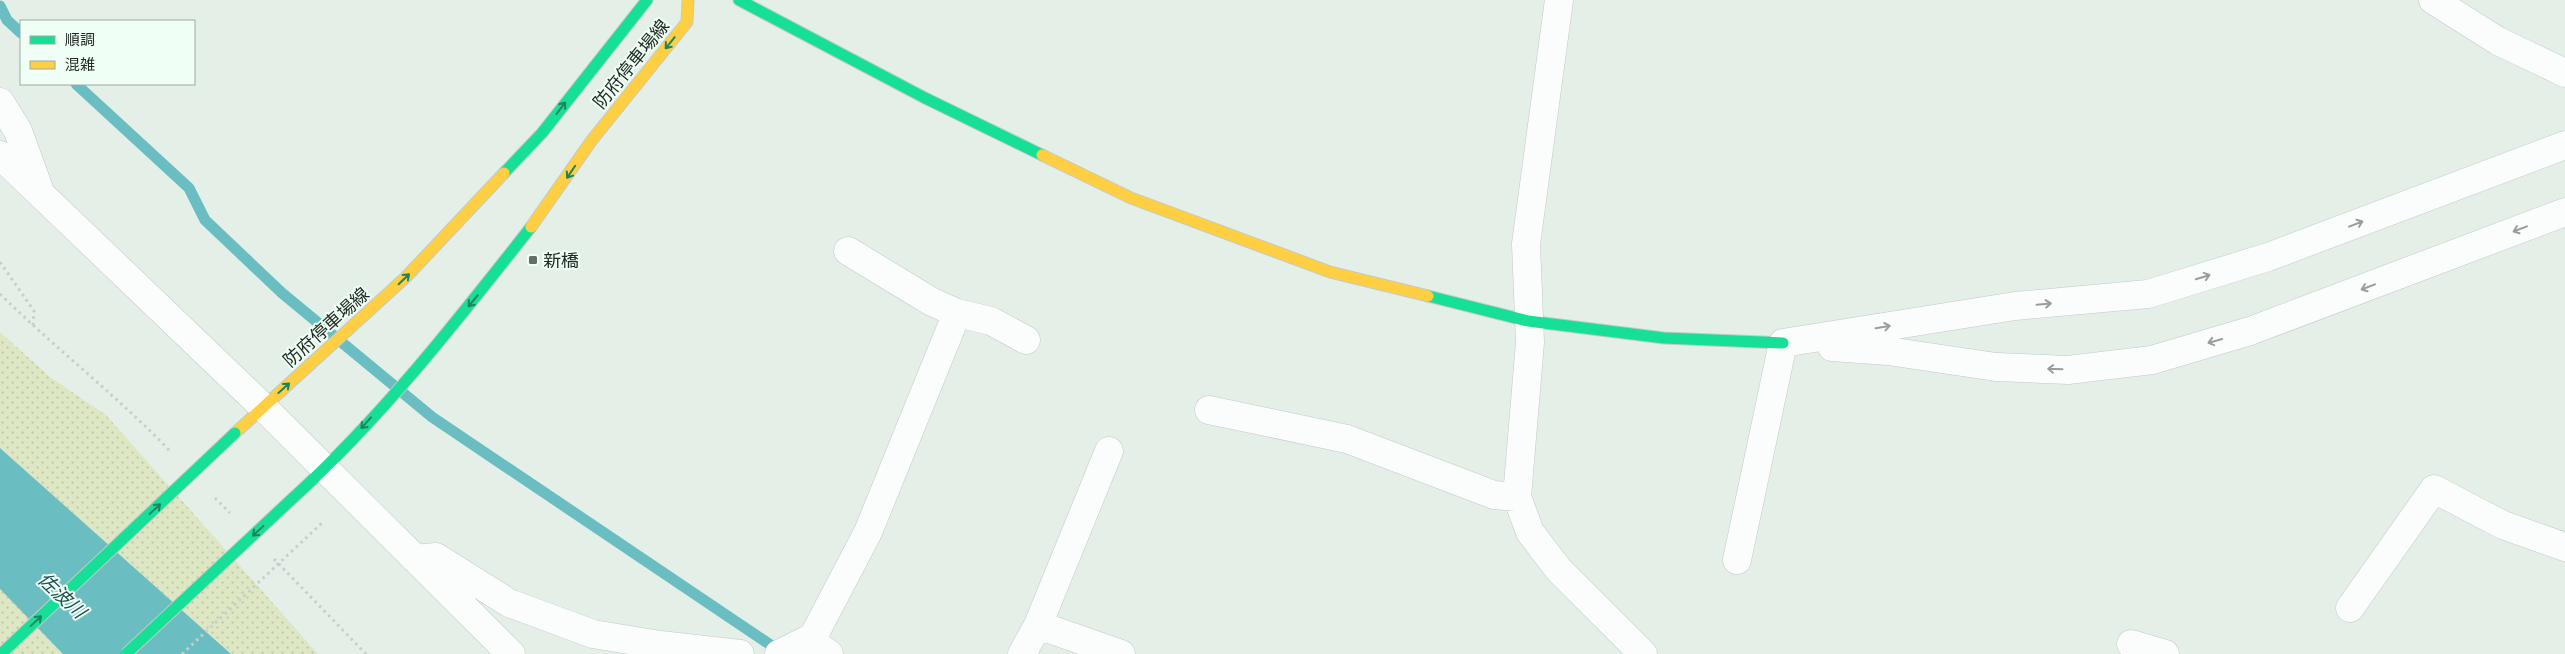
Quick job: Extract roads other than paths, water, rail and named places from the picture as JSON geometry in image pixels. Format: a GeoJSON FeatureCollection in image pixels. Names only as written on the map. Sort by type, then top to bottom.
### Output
{"type":"FeatureCollection","features":[{"type":"Feature","properties":{"kind":"main road","name":"防府停車場線"},"geometry":{"type":"LineString","coordinates":[[1,654],[263,407],[406,278],[542,133],[647,0]]}},
{"type":"Feature","properties":{"kind":"main road","name":"防府停車場線"},"geometry":{"type":"LineString","coordinates":[[126,654],[324,470],[438,345],[545,210],[592,140],[686,22],[688,0]]}},
{"type":"Feature","properties":{"kind":"main road"},"geometry":{"type":"LineString","coordinates":[[739,0],[925,98],[1131,198],[1330,272],[1528,320],[1664,338],[1783,343]]}},
{"type":"Feature","properties":{"kind":"street"},"geometry":{"type":"LineString","coordinates":[[1558,0],[1526,244],[1530,342],[1517,497],[1530,532],[1559,570],[1643,654]]}},
{"type":"Feature","properties":{"kind":"street"},"geometry":{"type":"LineString","coordinates":[[2433,0],[2498,41],[2565,73]]}},
{"type":"Feature","properties":{"kind":"street"},"geometry":{"type":"LineString","coordinates":[[0,102],[18,131],[43,197]]}},
{"type":"Feature","properties":{"kind":"street"},"geometry":{"type":"LineString","coordinates":[[1783,343],[2016,306],[2148,294],[2268,257],[2565,145]]}},
{"type":"Feature","properties":{"kind":"street"},"geometry":{"type":"LineString","coordinates":[[0,155],[263,407],[324,470],[511,654]]}},
{"type":"Feature","properties":{"kind":"street"},"geometry":{"type":"LineString","coordinates":[[1783,343],[1888,351],[1996,367],[2068,370],[2152,360],[2250,331],[2565,212]]}},
{"type":"Feature","properties":{"kind":"street"},"geometry":{"type":"LineString","coordinates":[[848,251],[932,302],[957,313],[991,321],[1026,340]]}},
{"type":"Feature","properties":{"kind":"street"},"geometry":{"type":"LineString","coordinates":[[779,654],[821,646],[957,313]]}},
{"type":"Feature","properties":{"kind":"street"},"geometry":{"type":"LineString","coordinates":[[1737,560],[1783,343]]}},
{"type":"Feature","properties":{"kind":"street"},"geometry":{"type":"LineString","coordinates":[[1209,410],[1346,440],[1494,495],[1517,497]]}},
{"type":"Feature","properties":{"kind":"street"},"geometry":{"type":"LineString","coordinates":[[1022,654],[1038,625],[1109,451]]}},
{"type":"Feature","properties":{"kind":"street"},"geometry":{"type":"LineString","coordinates":[[2350,608],[2434,489],[2503,525],[2565,547]]}},
{"type":"Feature","properties":{"kind":"street"},"geometry":{"type":"LineString","coordinates":[[415,559],[436,557],[509,603],[593,634],[662,650],[740,654]]}},
{"type":"Feature","properties":{"kind":"street"},"geometry":{"type":"LineString","coordinates":[[1038,625],[1121,654]]}},
{"type":"Feature","properties":{"kind":"street"},"geometry":{"type":"LineString","coordinates":[[2132,644],[2165,654]]}},
{"type":"Feature","properties":{"kind":"water","name":"佐波川"},"geometry":{"type":"Polygon","coordinates":[[[0,448],[231,654],[63,654],[0,589],[0,448]]]}},
{"type":"Feature","properties":{"kind":"waterway"},"geometry":{"type":"LineString","coordinates":[[0,6],[7,20],[20,32]]}},
{"type":"Feature","properties":{"kind":"waterway"},"geometry":{"type":"LineString","coordinates":[[77,85],[189,188],[205,220],[282,293],[432,417],[781,652]]}},
{"type":"Feature","properties":{"kind":"place","name":"新橋"},"geometry":{"type":"Point","coordinates":[533,260]}}]}
